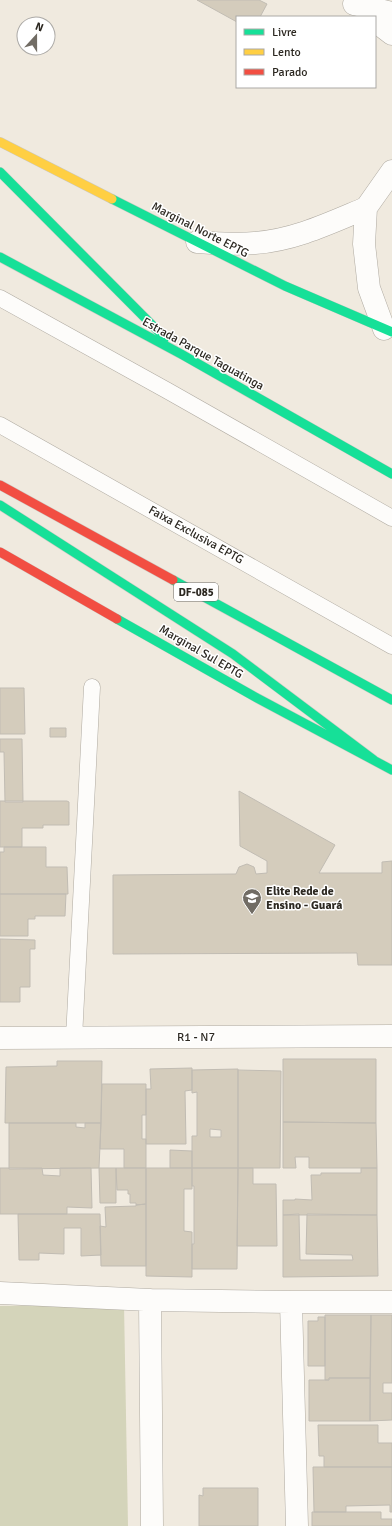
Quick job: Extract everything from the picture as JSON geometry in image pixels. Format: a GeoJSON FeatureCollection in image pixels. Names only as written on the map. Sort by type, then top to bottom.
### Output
{"type":"FeatureCollection","features":[{"type":"Feature","properties":{"kind":"main road","name":"Marginal Norte EPTG"},"geometry":{"type":"LineString","coordinates":[[0,142],[285,286],[388,330]]}},
{"type":"Feature","properties":{"kind":"main road"},"geometry":{"type":"LineString","coordinates":[[0,172],[181,354]]}},
{"type":"Feature","properties":{"kind":"main road","name":"Estrada Parque Taguatinga"},"geometry":{"type":"LineString","coordinates":[[0,257],[181,354],[392,474]]}},
{"type":"Feature","properties":{"kind":"main road","name":"DF-085"},"geometry":{"type":"LineString","coordinates":[[0,485],[392,700]]}},
{"type":"Feature","properties":{"kind":"main road"},"geometry":{"type":"LineString","coordinates":[[0,505],[232,654],[374,760]]}},
{"type":"Feature","properties":{"kind":"main road","name":"Marginal Sul EPTG"},"geometry":{"type":"LineString","coordinates":[[0,552],[257,698],[392,770]]}},
{"type":"Feature","properties":{"kind":"street"},"geometry":{"type":"LineString","coordinates":[[350,2],[383,12],[392,34]]}},
{"type":"Feature","properties":{"kind":"street"},"geometry":{"type":"LineString","coordinates":[[197,242],[255,244],[288,238],[319,228],[366,208],[392,171]]}},
{"type":"Feature","properties":{"kind":"street"},"geometry":{"type":"LineString","coordinates":[[366,208],[364,244],[369,288],[388,330]]}},
{"type":"Feature","properties":{"kind":"street","name":"R1 - N7"},"geometry":{"type":"LineString","coordinates":[[0,1038],[392,1036]]}},
{"type":"Feature","properties":{"kind":"street"},"geometry":{"type":"LineString","coordinates":[[0,1293],[150,1300],[392,1302]]}},
{"type":"Feature","properties":{"kind":"street"},"geometry":{"type":"LineString","coordinates":[[150,1300],[152,1526]]}},
{"type":"Feature","properties":{"kind":"street"},"geometry":{"type":"LineString","coordinates":[[291,1302],[297,1526]]}},
{"type":"Feature","properties":{"kind":"lane"},"geometry":{"type":"LineString","coordinates":[[0,298],[392,518]]}},
{"type":"Feature","properties":{"kind":"lane","name":"Faixa Exclusiva EPTG"},"geometry":{"type":"LineString","coordinates":[[0,425],[392,646]]}},
{"type":"Feature","properties":{"kind":"lane"},"geometry":{"type":"LineString","coordinates":[[74,1038],[92,687]]}},
{"type":"Feature","properties":{"kind":"green space"},"geometry":{"type":"Polygon","coordinates":[[[124,1304],[128,1526],[0,1526],[0,1306],[124,1304]]]}},
{"type":"Feature","properties":{"kind":"building"},"geometry":{"type":"Polygon","coordinates":[[[197,0],[259,0],[267,4],[261,16],[236,16],[236,21],[197,0]]]}},
{"type":"Feature","properties":{"kind":"building"},"geometry":{"type":"Polygon","coordinates":[[[0,688],[24,688],[25,734],[0,734],[0,688]]]}},
{"type":"Feature","properties":{"kind":"building"},"geometry":{"type":"Polygon","coordinates":[[[50,728],[66,728],[66,737],[50,737],[50,728]]]}},
{"type":"Feature","properties":{"kind":"building"},"geometry":{"type":"Polygon","coordinates":[[[0,739],[22,739],[23,802],[5,802],[4,752],[0,752],[0,739]]]}},
{"type":"Feature","properties":{"kind":"building","name":"Elite Rede de Ensino - Guará"},"geometry":{"type":"Polygon","coordinates":[[[239,791],[335,845],[319,873],[382,873],[382,862],[392,861],[392,965],[358,965],[357,953],[113,954],[113,875],[236,874],[239,867],[247,864],[254,867],[256,874],[267,873],[267,861],[240,846],[239,791]]]}},
{"type":"Feature","properties":{"kind":"building"},"geometry":{"type":"Polygon","coordinates":[[[0,801],[67,801],[69,802],[69,825],[43,825],[43,828],[22,828],[22,847],[0,847],[0,801]]]}},
{"type":"Feature","properties":{"kind":"building"},"geometry":{"type":"Polygon","coordinates":[[[4,847],[46,847],[46,867],[67,867],[68,894],[0,894],[0,852],[4,852],[4,847]]]}},
{"type":"Feature","properties":{"kind":"building"},"geometry":{"type":"Polygon","coordinates":[[[0,894],[66,894],[65,916],[35,916],[35,919],[28,919],[28,936],[0,936],[0,894]]]}},
{"type":"Feature","properties":{"kind":"building"},"geometry":{"type":"Polygon","coordinates":[[[0,939],[35,940],[35,949],[30,949],[30,987],[20,987],[20,1002],[0,1002],[0,939]]]}},
{"type":"Feature","properties":{"kind":"building"},"geometry":{"type":"Polygon","coordinates":[[[283,1059],[376,1059],[376,1123],[283,1122],[283,1059]]]}},
{"type":"Feature","properties":{"kind":"building"},"geometry":{"type":"Polygon","coordinates":[[[57,1061],[102,1061],[101,1123],[5,1123],[6,1067],[57,1066],[57,1061]]]}},
{"type":"Feature","properties":{"kind":"building"},"geometry":{"type":"Polygon","coordinates":[[[192,1068],[192,1090],[185,1091],[186,1144],[146,1144],[146,1089],[151,1089],[150,1069],[192,1068]]]}},
{"type":"Feature","properties":{"kind":"building"},"geometry":{"type":"Polygon","coordinates":[[[238,1069],[238,1168],[192,1168],[192,1136],[197,1136],[197,1092],[192,1093],[192,1070],[238,1069]],[[210,1129],[210,1137],[221,1137],[221,1130],[210,1129]]]}},
{"type":"Feature","properties":{"kind":"building"},"geometry":{"type":"Polygon","coordinates":[[[238,1070],[281,1071],[280,1168],[238,1168],[238,1070]]]}},
{"type":"Feature","properties":{"kind":"building"},"geometry":{"type":"Polygon","coordinates":[[[102,1084],[146,1084],[146,1115],[142,1115],[142,1139],[146,1139],[146,1168],[124,1168],[124,1149],[100,1149],[102,1084]]]}},
{"type":"Feature","properties":{"kind":"building"},"geometry":{"type":"Polygon","coordinates":[[[283,1122],[376,1123],[377,1168],[309,1168],[309,1157],[295,1157],[296,1168],[283,1168],[283,1122]]]}},
{"type":"Feature","properties":{"kind":"building"},"geometry":{"type":"Polygon","coordinates":[[[9,1123],[76,1123],[76,1127],[85,1128],[85,1123],[101,1123],[99,1168],[9,1169],[9,1123]]]}},
{"type":"Feature","properties":{"kind":"building"},"geometry":{"type":"Polygon","coordinates":[[[170,1150],[192,1151],[192,1168],[170,1168],[170,1150]]]}},
{"type":"Feature","properties":{"kind":"building"},"geometry":{"type":"Polygon","coordinates":[[[0,1168],[42,1168],[43,1175],[60,1176],[60,1168],[91,1168],[92,1208],[67,1207],[67,1214],[0,1214],[0,1168]]]}},
{"type":"Feature","properties":{"kind":"building"},"geometry":{"type":"Polygon","coordinates":[[[99,1168],[116,1168],[116,1203],[100,1203],[99,1168]]]}},
{"type":"Feature","properties":{"kind":"building"},"geometry":{"type":"Polygon","coordinates":[[[116,1168],[146,1168],[146,1204],[136,1205],[136,1203],[130,1203],[130,1194],[128,1194],[128,1190],[117,1190],[116,1168]]]}},
{"type":"Feature","properties":{"kind":"building"},"geometry":{"type":"Polygon","coordinates":[[[146,1168],[192,1168],[192,1189],[184,1189],[184,1231],[192,1232],[192,1277],[146,1276],[146,1168]]]}},
{"type":"Feature","properties":{"kind":"building"},"geometry":{"type":"Polygon","coordinates":[[[192,1168],[238,1168],[237,1269],[192,1269],[192,1244],[194,1244],[194,1186],[192,1186],[192,1168]]]}},
{"type":"Feature","properties":{"kind":"building"},"geometry":{"type":"Polygon","coordinates":[[[238,1168],[253,1168],[253,1184],[276,1184],[277,1246],[237,1246],[238,1168]]]}},
{"type":"Feature","properties":{"kind":"building"},"geometry":{"type":"Polygon","coordinates":[[[361,1168],[377,1168],[377,1215],[283,1215],[283,1200],[312,1200],[311,1175],[321,1175],[321,1173],[361,1173],[361,1168]]]}},
{"type":"Feature","properties":{"kind":"building"},"geometry":{"type":"Polygon","coordinates":[[[146,1204],[146,1266],[101,1266],[100,1226],[106,1227],[105,1207],[136,1206],[146,1204]]]}},
{"type":"Feature","properties":{"kind":"building"},"geometry":{"type":"Polygon","coordinates":[[[18,1214],[100,1214],[101,1255],[81,1256],[81,1228],[64,1228],[64,1254],[39,1253],[39,1260],[19,1260],[18,1214]]]}},
{"type":"Feature","properties":{"kind":"building"},"geometry":{"type":"Polygon","coordinates":[[[299,1214],[300,1260],[353,1260],[352,1255],[306,1254],[307,1214],[377,1215],[378,1276],[283,1277],[283,1215],[299,1214]]]}},
{"type":"Feature","properties":{"kind":"building"},"geometry":{"type":"Polygon","coordinates":[[[325,1315],[371,1315],[370,1378],[329,1378],[329,1380],[325,1380],[325,1315]]]}},
{"type":"Feature","properties":{"kind":"building"},"geometry":{"type":"Polygon","coordinates":[[[371,1315],[392,1315],[392,1383],[383,1383],[383,1393],[392,1393],[392,1420],[370,1421],[371,1315]]]}},
{"type":"Feature","properties":{"kind":"building"},"geometry":{"type":"Polygon","coordinates":[[[318,1317],[325,1317],[325,1366],[308,1366],[308,1321],[318,1321],[318,1317]]]}},
{"type":"Feature","properties":{"kind":"building"},"geometry":{"type":"Polygon","coordinates":[[[329,1378],[370,1378],[370,1421],[309,1421],[309,1380],[329,1380],[329,1378]]]}},
{"type":"Feature","properties":{"kind":"building"},"geometry":{"type":"Polygon","coordinates":[[[318,1425],[378,1425],[378,1443],[392,1443],[392,1467],[324,1467],[324,1456],[319,1456],[318,1425]]]}},
{"type":"Feature","properties":{"kind":"building"},"geometry":{"type":"Polygon","coordinates":[[[313,1467],[392,1467],[392,1512],[390,1512],[390,1505],[346,1506],[346,1512],[314,1512],[313,1467]]]}},
{"type":"Feature","properties":{"kind":"building"},"geometry":{"type":"Polygon","coordinates":[[[203,1488],[258,1488],[258,1526],[199,1526],[199,1495],[203,1496],[203,1488]]]}},
{"type":"Feature","properties":{"kind":"building"},"geometry":{"type":"Polygon","coordinates":[[[312,1512],[381,1512],[381,1519],[392,1519],[392,1526],[312,1526],[312,1512]]]}},
{"type":"Feature","properties":{"kind":"traffic: fast"},"geometry":{"type":"LineString","coordinates":[[0,172],[165,338]]}},
{"type":"Feature","properties":{"kind":"traffic: fast"},"geometry":{"type":"LineString","coordinates":[[112,199],[285,286],[392,332]]}},
{"type":"Feature","properties":{"kind":"traffic: fast"},"geometry":{"type":"LineString","coordinates":[[0,257],[181,354],[392,474]]}},
{"type":"Feature","properties":{"kind":"traffic: fast"},"geometry":{"type":"LineString","coordinates":[[0,505],[233,654],[374,760]]}},
{"type":"Feature","properties":{"kind":"traffic: fast"},"geometry":{"type":"LineString","coordinates":[[173,580],[392,700]]}},
{"type":"Feature","properties":{"kind":"traffic: fast"},"geometry":{"type":"LineString","coordinates":[[117,619],[257,698],[392,770]]}},
{"type":"Feature","properties":{"kind":"traffic: slow"},"geometry":{"type":"LineString","coordinates":[[0,142],[112,199]]}},
{"type":"Feature","properties":{"kind":"traffic: jam"},"geometry":{"type":"LineString","coordinates":[[0,485],[173,580]]}},
{"type":"Feature","properties":{"kind":"traffic: jam"},"geometry":{"type":"LineString","coordinates":[[0,552],[117,619]]}},
{"type":"Feature","properties":{"kind":"place","name":"Elite Rede de Ensino - Guará"},"geometry":{"type":"Point","coordinates":[252,915]}}]}
